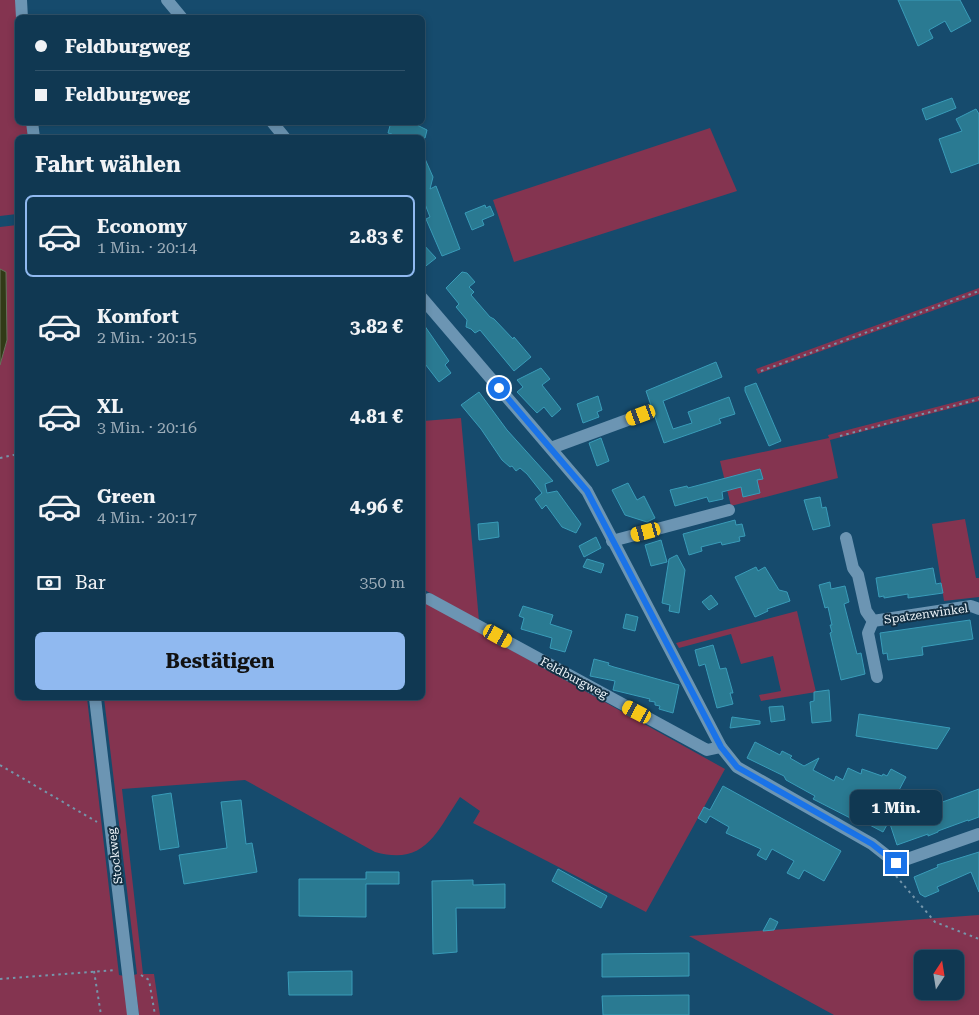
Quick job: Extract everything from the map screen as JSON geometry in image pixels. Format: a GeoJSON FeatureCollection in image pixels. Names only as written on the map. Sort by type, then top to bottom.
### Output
{"type":"FeatureCollection","features":[{"type":"Feature","properties":{"kind":"street"},"geometry":{"type":"LineString","coordinates":[[21,0],[22,15]]}},
{"type":"Feature","properties":{"kind":"street"},"geometry":{"type":"LineString","coordinates":[[167,0],[180,15]]}},
{"type":"Feature","properties":{"kind":"street"},"geometry":{"type":"LineString","coordinates":[[274,125],[283,135]]}},
{"type":"Feature","properties":{"kind":"street"},"geometry":{"type":"LineString","coordinates":[[425,301],[587,491],[721,747],[737,767],[872,844],[896,863],[979,834]]}},
{"type":"Feature","properties":{"kind":"street"},"geometry":{"type":"LineString","coordinates":[[551,448],[641,415]]}},
{"type":"Feature","properties":{"kind":"street"},"geometry":{"type":"LineString","coordinates":[[612,540],[729,510]]}},
{"type":"Feature","properties":{"kind":"street","name":"Spatzenwinkel"},"geometry":{"type":"LineString","coordinates":[[846,538],[853,568],[858,575],[866,611],[873,621]]}},
{"type":"Feature","properties":{"kind":"street","name":"Feldburgweg"},"geometry":{"type":"LineString","coordinates":[[428,599],[707,750],[721,747]]}},
{"type":"Feature","properties":{"kind":"street","name":"Spatzenwinkel"},"geometry":{"type":"LineString","coordinates":[[873,621],[971,606],[979,609]]}},
{"type":"Feature","properties":{"kind":"street","name":"Spatzenwinkel"},"geometry":{"type":"LineString","coordinates":[[873,621],[868,632],[877,677]]}},
{"type":"Feature","properties":{"kind":"street","name":"Stockweg"},"geometry":{"type":"LineString","coordinates":[[95,700],[133,1015]]}},
{"type":"Feature","properties":{"kind":"path"},"geometry":{"type":"LineString","coordinates":[[761,370],[979,291]]}},
{"type":"Feature","properties":{"kind":"path"},"geometry":{"type":"LineString","coordinates":[[840,436],[979,399]]}},
{"type":"Feature","properties":{"kind":"path"},"geometry":{"type":"LineString","coordinates":[[0,458],[15,455]]}},
{"type":"Feature","properties":{"kind":"path"},"geometry":{"type":"LineString","coordinates":[[0,765],[93,820],[112,828]]}},
{"type":"Feature","properties":{"kind":"path"},"geometry":{"type":"LineString","coordinates":[[896,863],[896,876],[935,922],[979,939]]}},
{"type":"Feature","properties":{"kind":"path"},"geometry":{"type":"LineString","coordinates":[[0,978],[128,969],[149,980],[155,1015]]}},
{"type":"Feature","properties":{"kind":"path"},"geometry":{"type":"LineString","coordinates":[[94,971],[100,1015]]}},
{"type":"Feature","properties":{"kind":"shaded area"},"geometry":{"type":"Polygon","coordinates":[[[0,0],[16,0],[15,125],[27,125],[28,135],[15,135],[15,214],[0,216],[0,0]]]}},
{"type":"Feature","properties":{"kind":"shaded area"},"geometry":{"type":"Polygon","coordinates":[[[710,128],[737,191],[514,262],[493,200],[710,128]]]}},
{"type":"Feature","properties":{"kind":"shaded area"},"geometry":{"type":"Polygon","coordinates":[[[15,225],[15,700],[87,700],[119,975],[124,976],[128,1015],[0,1015],[0,365],[7,340],[6,272],[0,269],[0,227],[15,225]]]}},
{"type":"Feature","properties":{"kind":"shaded area"},"geometry":{"type":"Polygon","coordinates":[[[0,269],[6,272],[7,340],[0,365],[0,269]]]}},
{"type":"Feature","properties":{"kind":"shaded area"},"geometry":{"type":"Polygon","coordinates":[[[979,288],[979,294],[758,374],[756,369],[979,288]]]}},
{"type":"Feature","properties":{"kind":"shaded area"},"geometry":{"type":"Polygon","coordinates":[[[979,396],[979,401],[830,440],[838,478],[731,506],[720,461],[829,438],[828,435],[979,396]]]}},
{"type":"Feature","properties":{"kind":"shaded area"},"geometry":{"type":"Polygon","coordinates":[[[461,418],[479,621],[425,590],[425,421],[461,418]]]}},
{"type":"Feature","properties":{"kind":"shaded area"},"geometry":{"type":"Polygon","coordinates":[[[965,519],[976,578],[979,578],[979,597],[944,601],[932,524],[965,519]]]}},
{"type":"Feature","properties":{"kind":"shaded area"},"geometry":{"type":"Polygon","coordinates":[[[425,602],[725,769],[646,912],[473,823],[480,811],[460,797],[444,823],[427,843],[418,850],[406,854],[392,855],[375,852],[245,780],[122,789],[143,974],[154,974],[160,1015],[139,1015],[134,975],[137,974],[104,700],[425,700],[425,602]]]}},
{"type":"Feature","properties":{"kind":"shaded area"},"geometry":{"type":"Polygon","coordinates":[[[797,611],[816,692],[761,701],[759,695],[781,691],[773,656],[741,664],[731,634],[679,648],[676,643],[797,611]]]}},
{"type":"Feature","properties":{"kind":"shaded area"},"geometry":{"type":"Polygon","coordinates":[[[979,915],[979,1015],[834,1015],[689,936],[979,915]]]}},
{"type":"Feature","properties":{"kind":"building"},"geometry":{"type":"Polygon","coordinates":[[[898,0],[960,0],[971,21],[951,32],[945,21],[929,30],[933,38],[918,46],[898,0]]]}},
{"type":"Feature","properties":{"kind":"building"},"geometry":{"type":"Polygon","coordinates":[[[952,98],[956,108],[926,120],[922,109],[952,98]]]}},
{"type":"Feature","properties":{"kind":"building"},"geometry":{"type":"Polygon","coordinates":[[[976,109],[979,114],[979,163],[951,173],[939,139],[962,131],[956,119],[976,109]]]}},
{"type":"Feature","properties":{"kind":"building"},"geometry":{"type":"Polygon","coordinates":[[[390,125],[417,125],[427,130],[425,138],[425,135],[392,135],[388,133],[390,125]]]}},
{"type":"Feature","properties":{"kind":"building"},"geometry":{"type":"Polygon","coordinates":[[[425,159],[433,177],[430,189],[436,186],[460,249],[442,256],[426,219],[430,217],[425,204],[425,159]]]}},
{"type":"Feature","properties":{"kind":"building"},"geometry":{"type":"Polygon","coordinates":[[[485,205],[486,208],[490,206],[494,215],[482,220],[484,225],[472,230],[465,213],[485,205]]]}},
{"type":"Feature","properties":{"kind":"building"},"geometry":{"type":"Polygon","coordinates":[[[425,246],[436,258],[425,267],[425,246]]]}},
{"type":"Feature","properties":{"kind":"building"},"geometry":{"type":"Polygon","coordinates":[[[462,272],[467,273],[475,282],[469,287],[474,292],[471,295],[490,317],[513,339],[514,337],[531,357],[514,371],[480,330],[475,333],[466,327],[467,320],[456,307],[459,304],[446,288],[462,272]]]}},
{"type":"Feature","properties":{"kind":"building"},"geometry":{"type":"Polygon","coordinates":[[[425,326],[449,361],[445,365],[451,373],[439,382],[425,364],[425,326]]]}},
{"type":"Feature","properties":{"kind":"building"},"geometry":{"type":"Polygon","coordinates":[[[716,362],[722,377],[663,401],[673,429],[692,423],[688,412],[729,397],[735,414],[719,419],[721,423],[664,443],[646,391],[716,362]]]}},
{"type":"Feature","properties":{"kind":"building"},"geometry":{"type":"Polygon","coordinates":[[[541,368],[550,379],[542,385],[561,409],[552,417],[544,407],[537,413],[517,392],[523,387],[517,380],[541,368]]]}},
{"type":"Feature","properties":{"kind":"building"},"geometry":{"type":"Polygon","coordinates":[[[756,383],[781,441],[769,446],[745,391],[745,387],[756,383]]]}},
{"type":"Feature","properties":{"kind":"building"},"geometry":{"type":"Polygon","coordinates":[[[479,392],[507,430],[553,481],[545,484],[547,493],[557,491],[581,524],[576,533],[562,527],[546,505],[542,509],[535,499],[542,493],[520,468],[516,471],[502,460],[481,429],[461,405],[479,392]]]}},
{"type":"Feature","properties":{"kind":"building"},"geometry":{"type":"Polygon","coordinates":[[[598,396],[602,410],[597,412],[599,417],[583,423],[577,404],[598,396]]]}},
{"type":"Feature","properties":{"kind":"building"},"geometry":{"type":"Polygon","coordinates":[[[601,438],[609,461],[597,466],[589,443],[601,438]]]}},
{"type":"Feature","properties":{"kind":"building"},"geometry":{"type":"Polygon","coordinates":[[[760,469],[763,479],[757,480],[760,493],[743,497],[741,487],[722,492],[723,499],[709,502],[707,497],[675,506],[670,490],[687,486],[688,488],[760,469]]]}},
{"type":"Feature","properties":{"kind":"building"},"geometry":{"type":"Polygon","coordinates":[[[628,483],[637,500],[644,496],[655,518],[647,522],[625,515],[612,490],[628,483]]]}},
{"type":"Feature","properties":{"kind":"building"},"geometry":{"type":"Polygon","coordinates":[[[820,497],[822,508],[826,507],[830,526],[813,530],[804,500],[820,497]]]}},
{"type":"Feature","properties":{"kind":"building"},"geometry":{"type":"Polygon","coordinates":[[[735,520],[736,525],[742,524],[745,536],[739,537],[740,541],[722,545],[721,542],[701,547],[702,551],[689,555],[683,534],[735,520]]]}},
{"type":"Feature","properties":{"kind":"building"},"geometry":{"type":"Polygon","coordinates":[[[498,522],[499,537],[479,540],[478,524],[498,522]]]}},
{"type":"Feature","properties":{"kind":"building"},"geometry":{"type":"Polygon","coordinates":[[[596,537],[601,548],[584,557],[579,546],[596,537]]]}},
{"type":"Feature","properties":{"kind":"building"},"geometry":{"type":"Polygon","coordinates":[[[661,540],[667,562],[651,566],[645,545],[661,540]]]}},
{"type":"Feature","properties":{"kind":"building"},"geometry":{"type":"Polygon","coordinates":[[[677,555],[685,570],[679,613],[669,611],[670,605],[662,603],[669,559],[677,555]]]}},
{"type":"Feature","properties":{"kind":"building"},"geometry":{"type":"Polygon","coordinates":[[[587,559],[604,564],[601,573],[583,567],[587,559]]]}},
{"type":"Feature","properties":{"kind":"building"},"geometry":{"type":"Polygon","coordinates":[[[756,567],[758,571],[765,567],[779,590],[787,592],[790,601],[767,609],[768,611],[755,617],[735,577],[756,567]]]}},
{"type":"Feature","properties":{"kind":"building"},"geometry":{"type":"Polygon","coordinates":[[[933,568],[936,584],[941,583],[943,593],[908,598],[908,594],[884,598],[884,596],[879,597],[876,578],[933,568]]]}},
{"type":"Feature","properties":{"kind":"building"},"geometry":{"type":"Polygon","coordinates":[[[830,582],[831,589],[845,586],[849,602],[844,604],[857,654],[861,653],[865,674],[841,680],[830,633],[832,632],[830,625],[832,625],[828,607],[825,608],[819,585],[830,582]]]}},
{"type":"Feature","properties":{"kind":"building"},"geometry":{"type":"Polygon","coordinates":[[[711,595],[718,604],[709,610],[702,602],[711,595]]]}},
{"type":"Feature","properties":{"kind":"building"},"geometry":{"type":"Polygon","coordinates":[[[523,606],[553,615],[550,624],[572,631],[565,652],[550,648],[552,638],[521,629],[524,618],[519,616],[523,606]]]}},
{"type":"Feature","properties":{"kind":"building"},"geometry":{"type":"Polygon","coordinates":[[[626,614],[638,617],[635,631],[623,628],[626,614]]]}},
{"type":"Feature","properties":{"kind":"building"},"geometry":{"type":"Polygon","coordinates":[[[970,620],[973,639],[922,647],[923,655],[888,660],[887,653],[883,654],[880,633],[970,620]]]}},
{"type":"Feature","properties":{"kind":"building"},"geometry":{"type":"Polygon","coordinates":[[[713,645],[720,669],[726,668],[733,693],[730,693],[733,704],[717,708],[705,664],[699,666],[695,650],[713,645]]]}},
{"type":"Feature","properties":{"kind":"building"},"geometry":{"type":"Polygon","coordinates":[[[594,659],[609,663],[608,665],[614,667],[679,685],[673,713],[659,709],[660,706],[655,705],[655,702],[649,701],[650,699],[613,690],[615,681],[590,676],[594,659]]]}},
{"type":"Feature","properties":{"kind":"building"},"geometry":{"type":"Polygon","coordinates":[[[829,690],[831,721],[812,723],[810,702],[814,701],[814,692],[829,690]]]}},
{"type":"Feature","properties":{"kind":"building"},"geometry":{"type":"Polygon","coordinates":[[[783,706],[785,720],[771,722],[769,707],[783,706]]]}},
{"type":"Feature","properties":{"kind":"building"},"geometry":{"type":"Polygon","coordinates":[[[859,714],[950,728],[937,749],[856,736],[859,714]]]}},
{"type":"Feature","properties":{"kind":"building"},"geometry":{"type":"Polygon","coordinates":[[[732,717],[760,721],[760,724],[730,728],[732,717]]]}},
{"type":"Feature","properties":{"kind":"building"},"geometry":{"type":"Polygon","coordinates":[[[755,742],[780,755],[782,751],[792,756],[790,758],[804,766],[819,758],[813,770],[834,781],[836,776],[843,780],[848,768],[861,774],[862,769],[882,776],[883,774],[887,776],[891,769],[906,777],[897,794],[888,790],[881,801],[869,813],[888,823],[883,832],[864,822],[862,824],[813,799],[815,796],[786,780],[784,776],[747,758],[755,742]]]}},
{"type":"Feature","properties":{"kind":"building"},"geometry":{"type":"Polygon","coordinates":[[[723,786],[841,851],[824,881],[804,870],[799,879],[787,873],[794,861],[772,849],[766,860],[757,855],[761,849],[726,833],[729,827],[710,816],[706,823],[698,818],[704,807],[710,810],[723,786]]]}},
{"type":"Feature","properties":{"kind":"building"},"geometry":{"type":"Polygon","coordinates":[[[979,789],[979,817],[928,836],[928,834],[897,845],[889,821],[979,789]]]}},
{"type":"Feature","properties":{"kind":"building"},"geometry":{"type":"Polygon","coordinates":[[[171,793],[179,847],[160,850],[152,796],[171,793]]]}},
{"type":"Feature","properties":{"kind":"building"},"geometry":{"type":"Polygon","coordinates":[[[241,800],[246,844],[252,843],[257,872],[184,884],[179,855],[227,848],[221,802],[241,800]]]}},
{"type":"Feature","properties":{"kind":"building"},"geometry":{"type":"Polygon","coordinates":[[[979,852],[979,892],[971,872],[937,887],[939,891],[925,897],[920,894],[914,877],[938,867],[937,865],[979,852]]]}},
{"type":"Feature","properties":{"kind":"building"},"geometry":{"type":"Polygon","coordinates":[[[558,869],[607,896],[601,908],[552,881],[558,869]]]}},
{"type":"Feature","properties":{"kind":"building"},"geometry":{"type":"Polygon","coordinates":[[[366,872],[399,872],[399,884],[366,884],[366,917],[299,916],[299,879],[366,879],[366,872]]]}},
{"type":"Feature","properties":{"kind":"building"},"geometry":{"type":"Polygon","coordinates":[[[473,880],[473,885],[505,884],[505,908],[456,908],[457,952],[433,954],[432,881],[473,880]]]}},
{"type":"Feature","properties":{"kind":"building"},"geometry":{"type":"Polygon","coordinates":[[[770,918],[778,922],[774,930],[763,931],[770,918]]]}},
{"type":"Feature","properties":{"kind":"building"},"geometry":{"type":"Polygon","coordinates":[[[689,953],[689,976],[602,977],[602,954],[689,953]]]}},
{"type":"Feature","properties":{"kind":"building"},"geometry":{"type":"Polygon","coordinates":[[[352,971],[352,995],[289,995],[288,972],[352,971]]]}},
{"type":"Feature","properties":{"kind":"building"},"geometry":{"type":"Polygon","coordinates":[[[689,995],[689,1015],[603,1015],[602,996],[689,995]]]}},
{"type":"Feature","properties":{"kind":"route"},"geometry":{"type":"LineString","coordinates":[[499,388],[587,491],[721,747],[737,767],[872,844],[896,863]]}}]}
